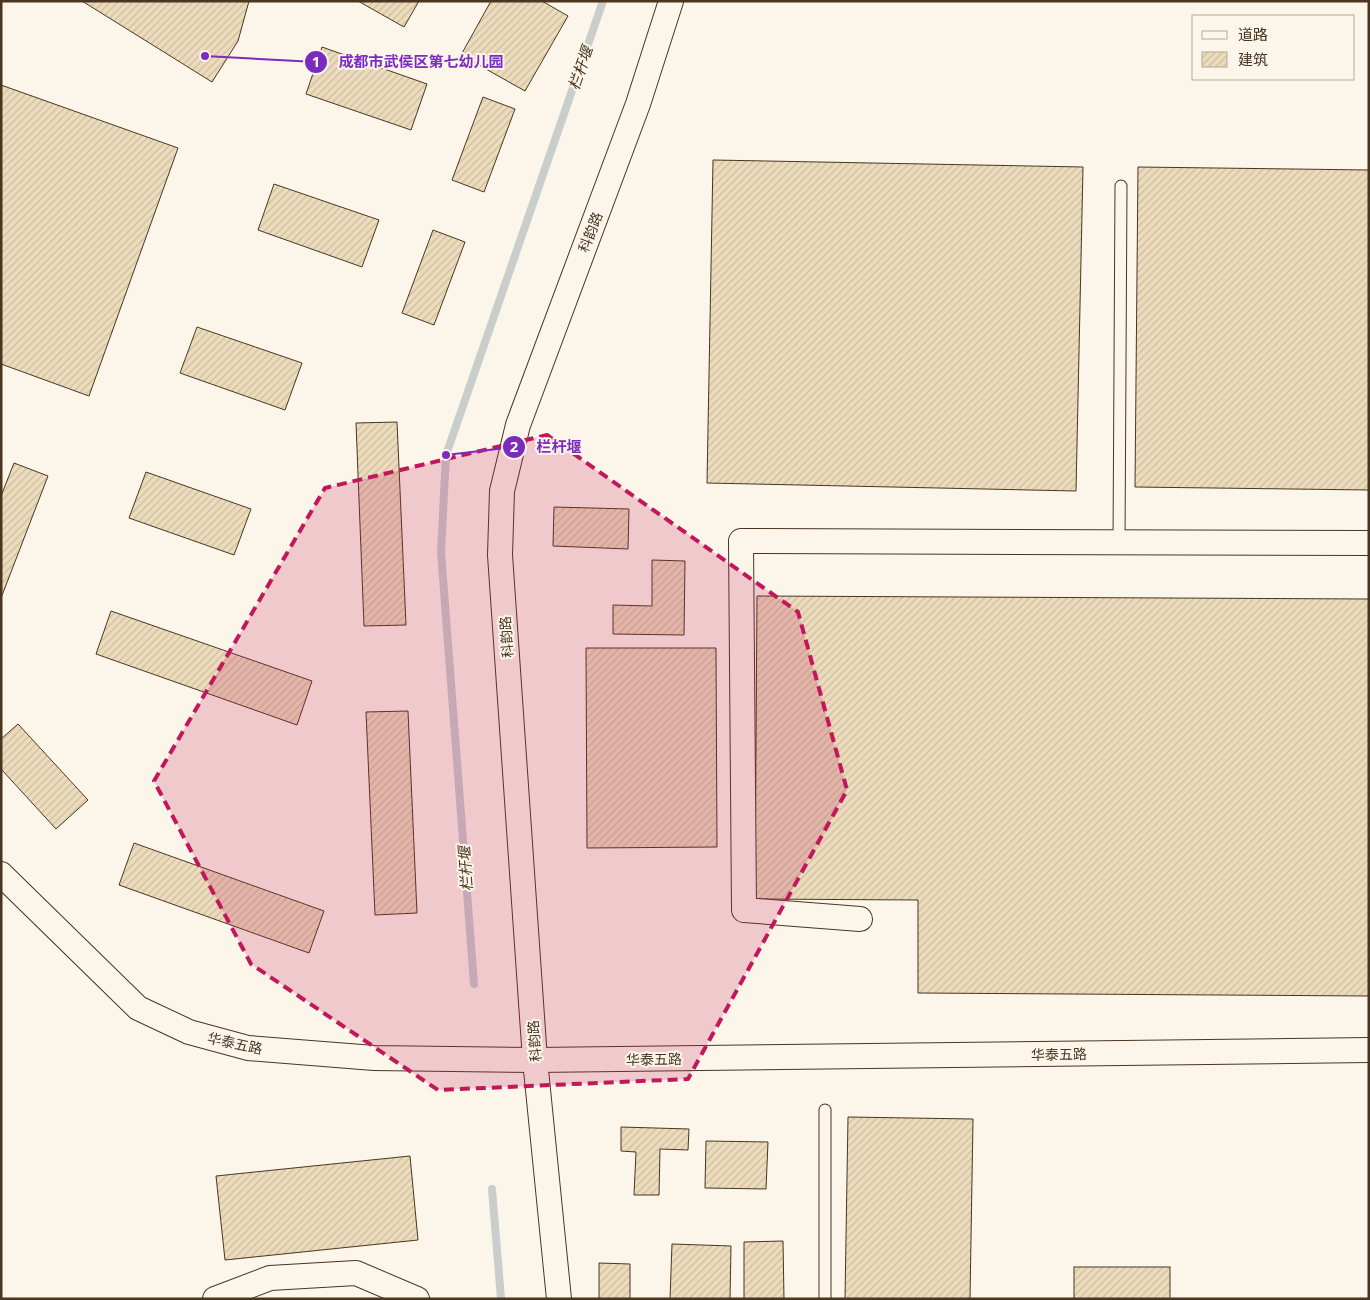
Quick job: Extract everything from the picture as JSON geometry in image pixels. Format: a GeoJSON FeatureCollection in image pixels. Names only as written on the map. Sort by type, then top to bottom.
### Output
{"type":"FeatureCollection","features":[{"type":"Feature","properties":{"kind":"street","name":"科韵路"},"geometry":{"type":"LineString","coordinates":[[559,1299],[535,1060],[500,555],[502,491],[518,425],[638,104],[671,1]]}},
{"type":"Feature","properties":{"kind":"street"},"geometry":{"type":"LineString","coordinates":[[860,919],[744,910],[741,541],[1369,543]]}},
{"type":"Feature","properties":{"kind":"street","name":"华泰五路"},"geometry":{"type":"LineString","coordinates":[[1,874],[138,1008],[189,1032],[248,1048],[374,1058],[535,1060],[1369,1050]]}},
{"type":"Feature","properties":{"kind":"street"},"geometry":{"type":"LineString","coordinates":[[216,1299],[270,1278],[356,1274],[417,1299]]}},
{"type":"Feature","properties":{"kind":"lane"},"geometry":{"type":"LineString","coordinates":[[1119,542],[1121,186]]}},
{"type":"Feature","properties":{"kind":"lane"},"geometry":{"type":"LineString","coordinates":[[825,1110],[825,1299]]}},
{"type":"Feature","properties":{"kind":"highlighted area"},"geometry":{"type":"Polygon","coordinates":[[[547,435],[798,612],[847,790],[688,1079],[438,1090],[251,964],[154,781],[325,488],[547,435]]]}},
{"type":"Feature","properties":{"kind":"building"},"geometry":{"type":"Polygon","coordinates":[[[82,1],[249,1],[238,41],[212,82],[82,1]]]}},
{"type":"Feature","properties":{"kind":"building"},"geometry":{"type":"Polygon","coordinates":[[[358,1],[419,1],[404,27],[358,1]]]}},
{"type":"Feature","properties":{"kind":"building"},"geometry":{"type":"Polygon","coordinates":[[[491,1],[542,1],[568,16],[525,91],[461,55],[491,1]]]}},
{"type":"Feature","properties":{"kind":"building"},"geometry":{"type":"Polygon","coordinates":[[[322,47],[427,84],[411,130],[306,94],[322,47]]]}},
{"type":"Feature","properties":{"kind":"building"},"geometry":{"type":"Polygon","coordinates":[[[1,85],[178,148],[89,396],[1,364],[1,85]]]}},
{"type":"Feature","properties":{"kind":"building"},"geometry":{"type":"Polygon","coordinates":[[[483,97],[515,109],[484,192],[452,180],[483,97]]]}},
{"type":"Feature","properties":{"kind":"building"},"geometry":{"type":"Polygon","coordinates":[[[713,160],[1083,167],[1076,491],[707,483],[713,160]]]}},
{"type":"Feature","properties":{"kind":"building"},"geometry":{"type":"Polygon","coordinates":[[[1138,167],[1369,170],[1369,490],[1135,487],[1138,167]]]}},
{"type":"Feature","properties":{"kind":"building"},"geometry":{"type":"Polygon","coordinates":[[[274,184],[379,220],[362,267],[258,230],[274,184]]]}},
{"type":"Feature","properties":{"kind":"building"},"geometry":{"type":"Polygon","coordinates":[[[433,230],[465,242],[434,325],[402,313],[433,230]]]}},
{"type":"Feature","properties":{"kind":"building"},"geometry":{"type":"Polygon","coordinates":[[[197,327],[302,363],[285,410],[180,373],[197,327]]]}},
{"type":"Feature","properties":{"kind":"building"},"geometry":{"type":"Polygon","coordinates":[[[397,422],[406,625],[364,626],[356,423],[397,422]]]}},
{"type":"Feature","properties":{"kind":"building"},"geometry":{"type":"Polygon","coordinates":[[[14,463],[48,476],[1,598],[1,496],[14,463]]]}},
{"type":"Feature","properties":{"kind":"building"},"geometry":{"type":"Polygon","coordinates":[[[146,472],[251,509],[234,555],[129,518],[146,472]]]}},
{"type":"Feature","properties":{"kind":"building"},"geometry":{"type":"Polygon","coordinates":[[[554,507],[629,509],[628,549],[553,546],[554,507]]]}},
{"type":"Feature","properties":{"kind":"building"},"geometry":{"type":"Polygon","coordinates":[[[652,560],[685,561],[684,635],[613,634],[613,605],[652,606],[652,560]]]}},
{"type":"Feature","properties":{"kind":"building"},"geometry":{"type":"Polygon","coordinates":[[[757,596],[1369,599],[1369,996],[918,993],[918,900],[755,899],[757,596]]]}},
{"type":"Feature","properties":{"kind":"building"},"geometry":{"type":"Polygon","coordinates":[[[111,611],[312,681],[297,725],[96,654],[111,611]]]}},
{"type":"Feature","properties":{"kind":"building"},"geometry":{"type":"Polygon","coordinates":[[[586,648],[716,648],[717,847],[587,848],[586,648]]]}},
{"type":"Feature","properties":{"kind":"building"},"geometry":{"type":"Polygon","coordinates":[[[408,711],[417,913],[375,915],[366,712],[408,711]]]}},
{"type":"Feature","properties":{"kind":"building"},"geometry":{"type":"Polygon","coordinates":[[[18,724],[88,800],[56,829],[1,769],[1,739],[18,724]]]}},
{"type":"Feature","properties":{"kind":"building"},"geometry":{"type":"Polygon","coordinates":[[[134,843],[324,911],[309,953],[119,885],[134,843]]]}},
{"type":"Feature","properties":{"kind":"building"},"geometry":{"type":"Polygon","coordinates":[[[848,1117],[973,1119],[970,1299],[845,1299],[848,1117]]]}},
{"type":"Feature","properties":{"kind":"building"},"geometry":{"type":"Polygon","coordinates":[[[621,1127],[689,1129],[688,1150],[660,1149],[659,1195],[634,1195],[636,1152],[621,1151],[621,1127]]]}},
{"type":"Feature","properties":{"kind":"building"},"geometry":{"type":"Polygon","coordinates":[[[706,1141],[768,1142],[766,1189],[705,1188],[706,1141]]]}},
{"type":"Feature","properties":{"kind":"building"},"geometry":{"type":"Polygon","coordinates":[[[410,1156],[418,1240],[225,1260],[216,1176],[410,1156]]]}},
{"type":"Feature","properties":{"kind":"building"},"geometry":{"type":"Polygon","coordinates":[[[783,1241],[784,1299],[744,1299],[744,1242],[783,1241]]]}},
{"type":"Feature","properties":{"kind":"building"},"geometry":{"type":"Polygon","coordinates":[[[672,1244],[731,1246],[730,1299],[670,1299],[672,1244]]]}},
{"type":"Feature","properties":{"kind":"building"},"geometry":{"type":"Polygon","coordinates":[[[599,1263],[630,1264],[630,1299],[599,1299],[599,1263]]]}},
{"type":"Feature","properties":{"kind":"building"},"geometry":{"type":"Polygon","coordinates":[[[1074,1267],[1170,1267],[1170,1299],[1074,1299],[1074,1267]]]}},
{"type":"Feature","properties":{"kind":"waterway","name":"栏杆堰"},"geometry":{"type":"LineString","coordinates":[[474,984],[441,552],[446,455],[603,1]]}},
{"type":"Feature","properties":{"kind":"waterway","name":"栏杆堰"},"geometry":{"type":"LineString","coordinates":[[492,1189],[501,1299]]}},
{"type":"Feature","properties":{"kind":"place","name":"成都市武侯区第七幼儿园"},"geometry":{"type":"Point","coordinates":[205,56]}},
{"type":"Feature","properties":{"kind":"place","name":"栏杆堰"},"geometry":{"type":"Point","coordinates":[446,455]}}]}
